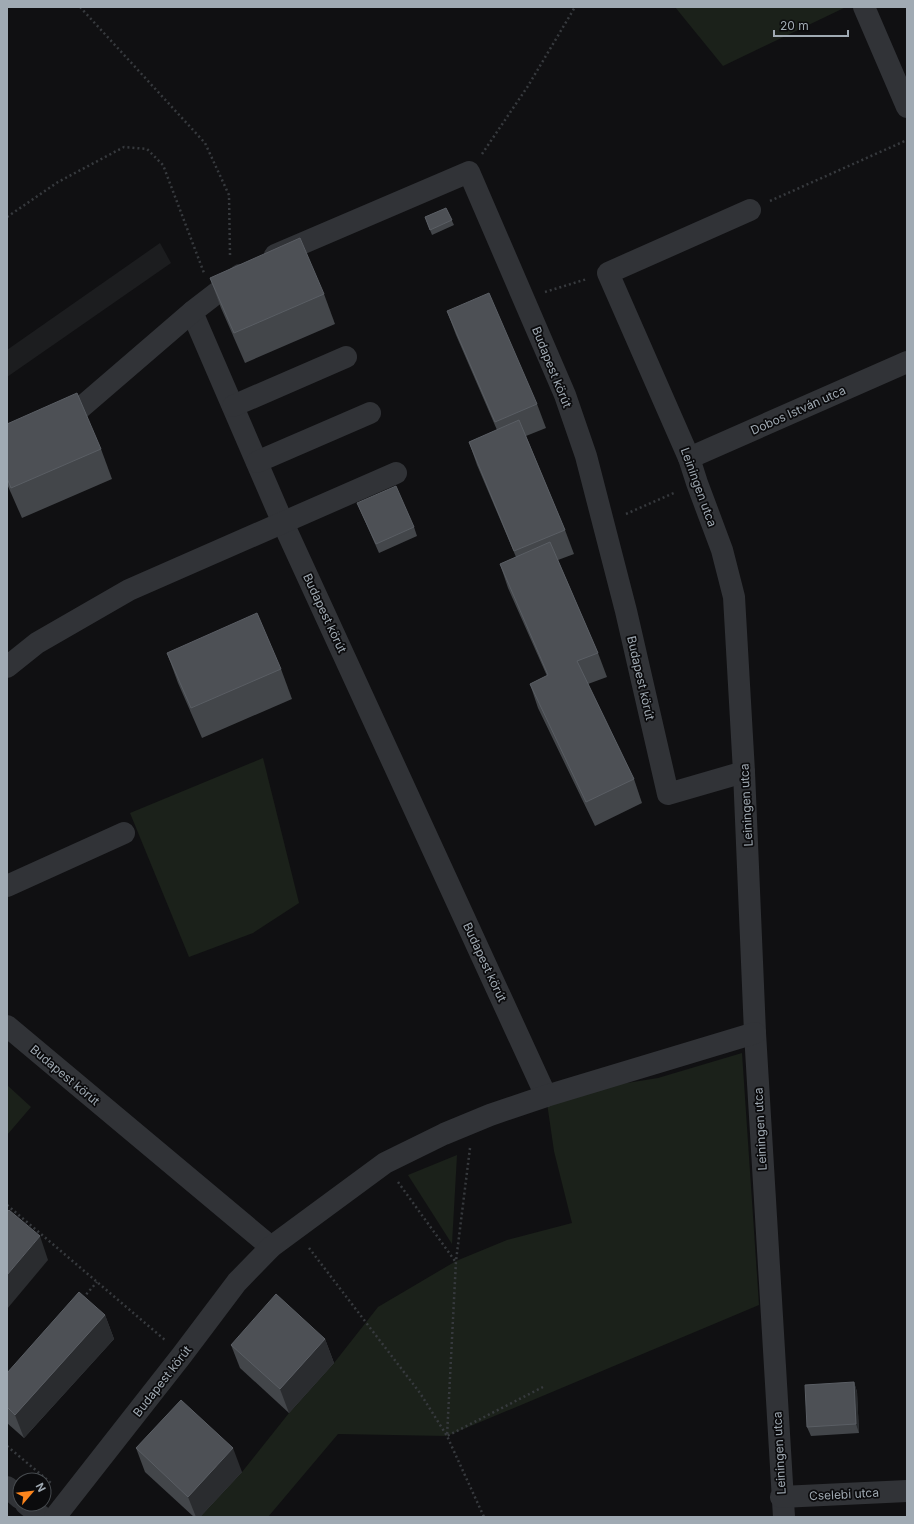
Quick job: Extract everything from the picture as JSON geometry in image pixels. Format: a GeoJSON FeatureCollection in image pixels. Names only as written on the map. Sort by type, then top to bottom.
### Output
{"type":"FeatureCollection","features":[{"type":"Feature","properties":{"kind":"street"},"geometry":{"type":"LineString","coordinates":[[864,7],[907,107]]}},
{"type":"Feature","properties":{"kind":"street"},"geometry":{"type":"LineString","coordinates":[[7,442],[77,411],[192,312],[256,263],[469,172]]}},
{"type":"Feature","properties":{"kind":"street","name":"Budapest körút"},"geometry":{"type":"LineString","coordinates":[[469,172],[525,299],[565,395],[586,456],[626,611],[668,794],[744,772]]}},
{"type":"Feature","properties":{"kind":"street"},"geometry":{"type":"LineString","coordinates":[[608,273],[750,210]]}},
{"type":"Feature","properties":{"kind":"street","name":"Leiningen utca"},"geometry":{"type":"LineString","coordinates":[[608,273],[689,458],[696,483],[722,550],[734,597],[744,772],[755,1034],[783,1507]]}},
{"type":"Feature","properties":{"kind":"street","name":"Budapest körút"},"geometry":{"type":"LineString","coordinates":[[192,312],[283,523],[546,1096]]}},
{"type":"Feature","properties":{"kind":"street"},"geometry":{"type":"LineString","coordinates":[[233,406],[346,357]]}},
{"type":"Feature","properties":{"kind":"street","name":"Dobos István utca"},"geometry":{"type":"LineString","coordinates":[[689,458],[907,362]]}},
{"type":"Feature","properties":{"kind":"street"},"geometry":{"type":"LineString","coordinates":[[257,462],[370,413]]}},
{"type":"Feature","properties":{"kind":"street"},"geometry":{"type":"LineString","coordinates":[[7,667],[36,643],[129,590],[396,473]]}},
{"type":"Feature","properties":{"kind":"street"},"geometry":{"type":"LineString","coordinates":[[7,886],[124,833]]}},
{"type":"Feature","properties":{"kind":"street","name":"Budapest körút"},"geometry":{"type":"LineString","coordinates":[[7,1026],[271,1246]]}},
{"type":"Feature","properties":{"kind":"street","name":"Budapest körút"},"geometry":{"type":"LineString","coordinates":[[55,1517],[182,1355],[237,1282],[271,1246],[385,1163],[444,1134],[490,1115],[546,1096],[755,1034]]}},
{"type":"Feature","properties":{"kind":"street","name":"Cselebi utca"},"geometry":{"type":"LineString","coordinates":[[783,1507],[907,1491]]}},
{"type":"Feature","properties":{"kind":"path"},"geometry":{"type":"LineString","coordinates":[[80,7],[205,143],[229,195],[221,289]]}},
{"type":"Feature","properties":{"kind":"path"},"geometry":{"type":"LineString","coordinates":[[469,172],[528,86],[575,7]]}},
{"type":"Feature","properties":{"kind":"path"},"geometry":{"type":"LineString","coordinates":[[750,210],[907,140]]}},
{"type":"Feature","properties":{"kind":"path"},"geometry":{"type":"LineString","coordinates":[[7,217],[58,182],[124,147],[147,148],[163,165],[221,289]]}},
{"type":"Feature","properties":{"kind":"path"},"geometry":{"type":"LineString","coordinates":[[525,299],[608,273]]}},
{"type":"Feature","properties":{"kind":"path"},"geometry":{"type":"LineString","coordinates":[[603,524],[696,483]]}},
{"type":"Feature","properties":{"kind":"path"},"geometry":{"type":"LineString","coordinates":[[447,1436],[456,1261],[469,1150],[490,1115]]}},
{"type":"Feature","properties":{"kind":"path"},"geometry":{"type":"LineString","coordinates":[[385,1163],[456,1261]]}},
{"type":"Feature","properties":{"kind":"path"},"geometry":{"type":"LineString","coordinates":[[8,1207],[182,1355]]}},
{"type":"Feature","properties":{"kind":"path"},"geometry":{"type":"LineString","coordinates":[[294,1229],[420,1394],[447,1436],[484,1517]]}},
{"type":"Feature","properties":{"kind":"path"},"geometry":{"type":"LineString","coordinates":[[82,1300],[97,1282]]}},
{"type":"Feature","properties":{"kind":"path"},"geometry":{"type":"LineString","coordinates":[[447,1436],[543,1387]]}},
{"type":"Feature","properties":{"kind":"path"},"geometry":{"type":"LineString","coordinates":[[7,1446],[69,1499]]}},
{"type":"Feature","properties":{"kind":"shaded area"},"geometry":{"type":"Polygon","coordinates":[[[675,7],[846,7],[723,66],[675,7]]]}},
{"type":"Feature","properties":{"kind":"shaded area"},"geometry":{"type":"Polygon","coordinates":[[[160,243],[171,263],[7,377],[7,350],[160,243]]]}},
{"type":"Feature","properties":{"kind":"shaded area"},"geometry":{"type":"Polygon","coordinates":[[[263,758],[299,903],[253,933],[189,957],[130,813],[263,758]]]}},
{"type":"Feature","properties":{"kind":"shaded area"},"geometry":{"type":"Polygon","coordinates":[[[742,1053],[759,1305],[447,1436],[338,1434],[268,1517],[200,1517],[242,1472],[289,1413],[334,1363],[378,1307],[456,1261],[507,1240],[572,1223],[554,1151],[546,1096],[658,1078],[742,1053]]]}},
{"type":"Feature","properties":{"kind":"shaded area"},"geometry":{"type":"Polygon","coordinates":[[[7,1085],[31,1107],[7,1135],[7,1085]]]}},
{"type":"Feature","properties":{"kind":"shaded area"},"geometry":{"type":"Polygon","coordinates":[[[457,1155],[452,1244],[408,1175],[457,1155]]]}},
{"type":"Feature","properties":{"kind":"building"},"geometry":{"type":"Polygon","coordinates":[[[446,208],[452,220],[430,230],[425,217],[446,208]]]}},
{"type":"Feature","properties":{"kind":"building"},"geometry":{"type":"Polygon","coordinates":[[[300,238],[324,294],[234,333],[210,278],[300,238]]]}},
{"type":"Feature","properties":{"kind":"building"},"geometry":{"type":"Polygon","coordinates":[[[489,293],[537,404],[495,422],[447,311],[489,293]]]}},
{"type":"Feature","properties":{"kind":"building"},"geometry":{"type":"Polygon","coordinates":[[[77,393],[101,449],[11,488],[7,478],[7,424],[77,393]]]}},
{"type":"Feature","properties":{"kind":"building"},"geometry":{"type":"Polygon","coordinates":[[[519,420],[565,530],[514,551],[469,442],[519,420]]]}},
{"type":"Feature","properties":{"kind":"building"},"geometry":{"type":"Polygon","coordinates":[[[396,486],[414,527],[376,544],[357,503],[396,486]]]}},
{"type":"Feature","properties":{"kind":"building"},"geometry":{"type":"Polygon","coordinates":[[[550,542],[598,653],[577,661],[634,779],[586,802],[530,684],[548,675],[500,564],[550,542]]]}},
{"type":"Feature","properties":{"kind":"building"},"geometry":{"type":"Polygon","coordinates":[[[257,613],[281,669],[191,708],[167,653],[257,613]]]}},
{"type":"Feature","properties":{"kind":"building"},"geometry":{"type":"Polygon","coordinates":[[[9,1210],[40,1236],[7,1275],[7,1212],[9,1210]]]}},
{"type":"Feature","properties":{"kind":"building"},"geometry":{"type":"Polygon","coordinates":[[[79,1292],[105,1315],[15,1415],[7,1407],[7,1373],[79,1292]]]}},
{"type":"Feature","properties":{"kind":"building"},"geometry":{"type":"Polygon","coordinates":[[[276,1294],[325,1339],[280,1389],[231,1345],[276,1294]]]}},
{"type":"Feature","properties":{"kind":"building"},"geometry":{"type":"Polygon","coordinates":[[[854,1382],[856,1424],[807,1427],[805,1385],[854,1382]]]}},
{"type":"Feature","properties":{"kind":"building"},"geometry":{"type":"Polygon","coordinates":[[[181,1400],[233,1448],[188,1497],[136,1448],[181,1400]]]}}]}
